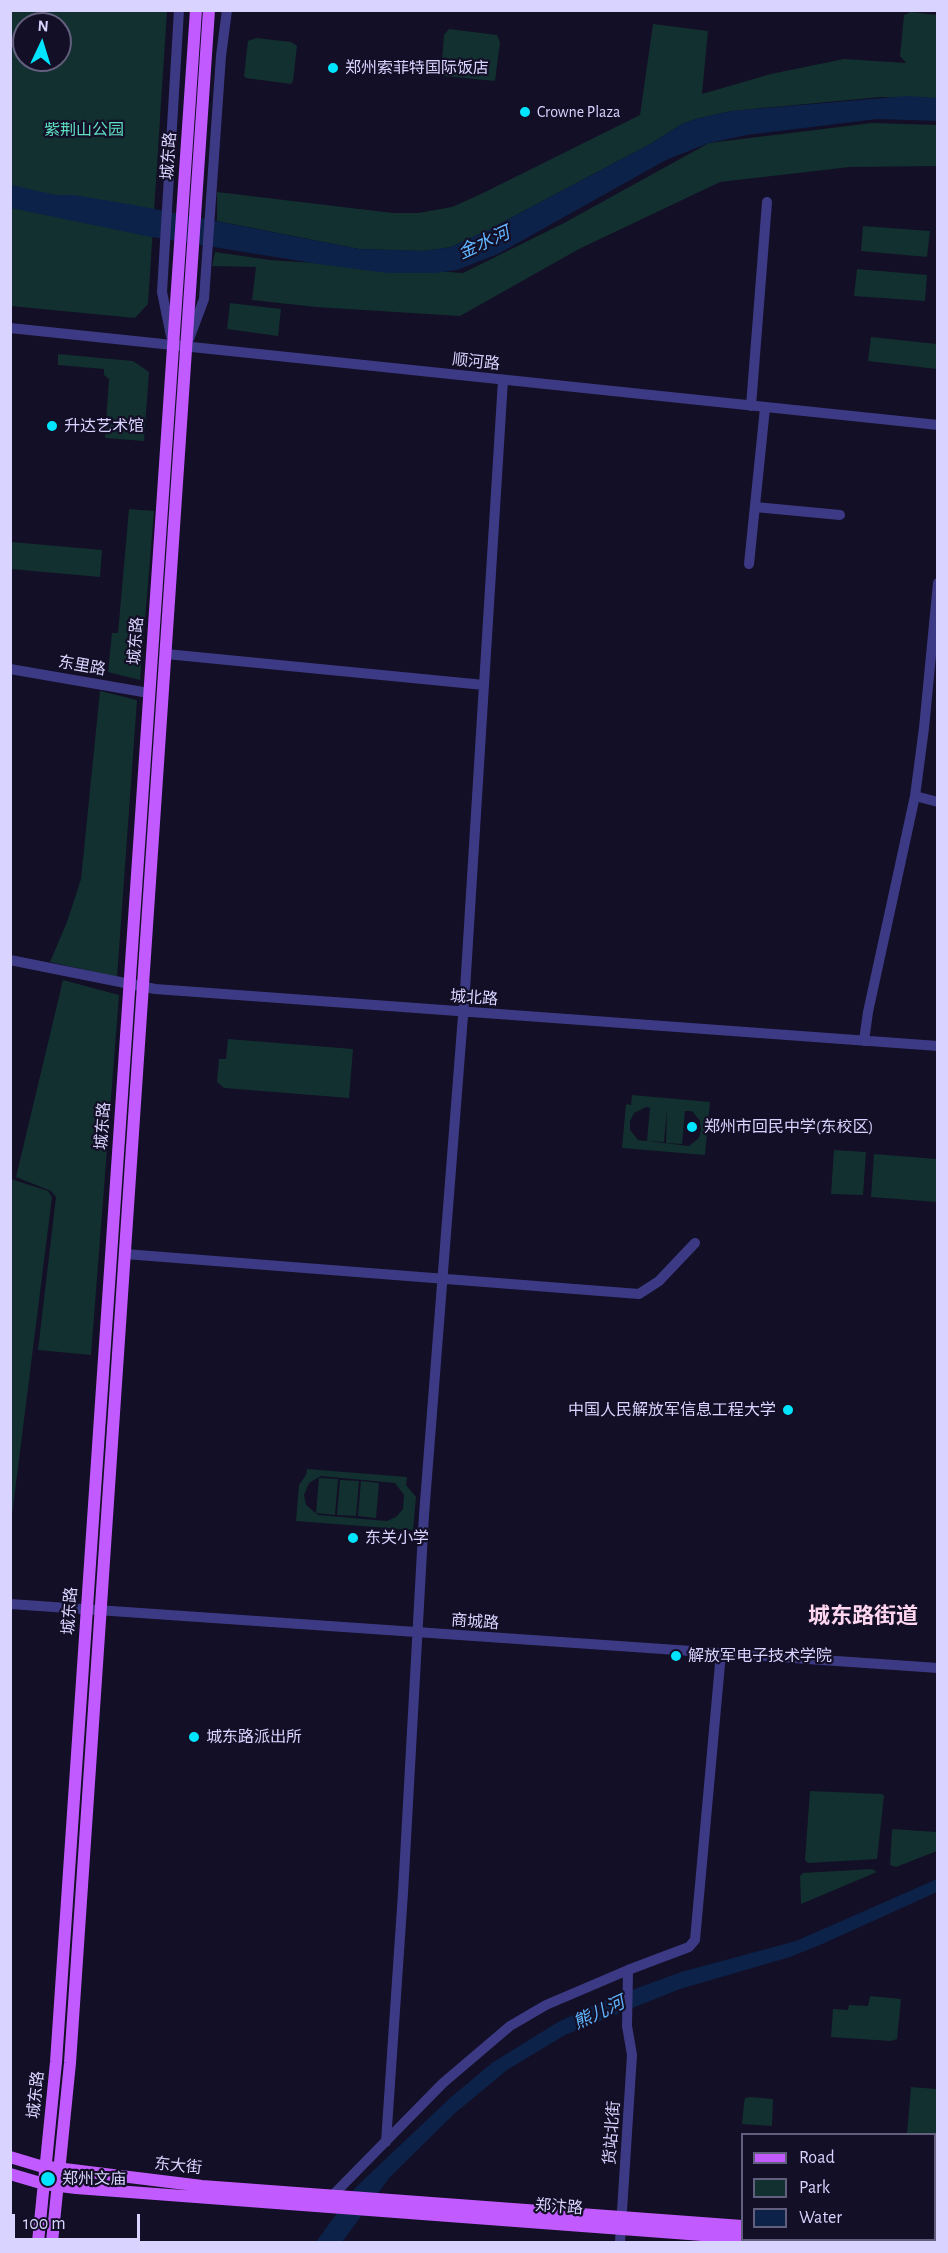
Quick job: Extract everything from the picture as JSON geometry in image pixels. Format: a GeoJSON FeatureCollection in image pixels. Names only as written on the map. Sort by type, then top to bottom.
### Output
{"type":"FeatureCollection","features":[{"type":"Feature","properties":{"kind":"main road","name":"城东路"},"geometry":{"type":"LineString","coordinates":[[38,2242],[57,2050],[196,10]]}},
{"type":"Feature","properties":{"kind":"main road","name":"城东路"},"geometry":{"type":"LineString","coordinates":[[52,2242],[70,2063],[209,10]]}},
{"type":"Feature","properties":{"kind":"main road","name":"东大街"},"geometry":{"type":"LineString","coordinates":[[10,2157],[60,2169],[338,2200]]}},
{"type":"Feature","properties":{"kind":"main road","name":"东大街"},"geometry":{"type":"LineString","coordinates":[[10,2174],[58,2186],[338,2200]]}},
{"type":"Feature","properties":{"kind":"main road","name":"郑汴路"},"geometry":{"type":"LineString","coordinates":[[338,2200],[375,2205],[621,2223],[741,2226]]}},
{"type":"Feature","properties":{"kind":"main road","name":"郑汴路"},"geometry":{"type":"LineString","coordinates":[[621,2223],[741,2238]]}},
{"type":"Feature","properties":{"kind":"main road"},"geometry":{"type":"LineString","coordinates":[[786,2241],[806,2242]]}},
{"type":"Feature","properties":{"kind":"street"},"geometry":{"type":"LineString","coordinates":[[173,345],[162,292],[179,10]]}},
{"type":"Feature","properties":{"kind":"street"},"geometry":{"type":"LineString","coordinates":[[187,346],[204,299],[221,56],[227,10]]}},
{"type":"Feature","properties":{"kind":"street"},"geometry":{"type":"LineString","coordinates":[[751,406],[767,202]]}},
{"type":"Feature","properties":{"kind":"street","name":"顺河路"},"geometry":{"type":"LineString","coordinates":[[10,328],[938,425]]}},
{"type":"Feature","properties":{"kind":"street"},"geometry":{"type":"LineString","coordinates":[[386,2142],[404,1881],[425,1504],[463,1012],[503,380]]}},
{"type":"Feature","properties":{"kind":"street"},"geometry":{"type":"LineString","coordinates":[[749,564],[765,408]]}},
{"type":"Feature","properties":{"kind":"street"},"geometry":{"type":"LineString","coordinates":[[755,507],[840,515]]}},
{"type":"Feature","properties":{"kind":"street"},"geometry":{"type":"LineString","coordinates":[[864,1041],[868,1012],[915,796],[938,583]]}},
{"type":"Feature","properties":{"kind":"street"},"geometry":{"type":"LineString","coordinates":[[166,654],[484,685]]}},
{"type":"Feature","properties":{"kind":"street","name":"东里路"},"geometry":{"type":"LineString","coordinates":[[10,669],[149,693]]}},
{"type":"Feature","properties":{"kind":"street"},"geometry":{"type":"LineString","coordinates":[[915,796],[938,802]]}},
{"type":"Feature","properties":{"kind":"street","name":"城北路"},"geometry":{"type":"LineString","coordinates":[[10,960],[143,987],[938,1046]]}},
{"type":"Feature","properties":{"kind":"street"},"geometry":{"type":"LineString","coordinates":[[125,1254],[639,1293],[659,1281],[695,1243]]}},
{"type":"Feature","properties":{"kind":"street","name":"商城路"},"geometry":{"type":"LineString","coordinates":[[10,1604],[938,1668]]}},
{"type":"Feature","properties":{"kind":"street"},"geometry":{"type":"LineString","coordinates":[[338,2200],[386,2142],[443,2083],[510,2026],[546,2005],[628,1970],[690,1947],[695,1940],[721,1653]]}},
{"type":"Feature","properties":{"kind":"street","name":"货站北街"},"geometry":{"type":"LineString","coordinates":[[620,2242],[632,2055],[627,2026],[628,1970]]}},
{"type":"Feature","properties":{"kind":"green space","name":"紫荆山公园"},"geometry":{"type":"Polygon","coordinates":[[[10,11],[167,11],[148,304],[135,318],[11,306],[10,11]]]}},
{"type":"Feature","properties":{"kind":"green space"},"geometry":{"type":"Polygon","coordinates":[[[911,12],[937,15],[937,98],[881,97],[731,111],[696,119],[682,124],[652,143],[486,231],[451,247],[424,251],[359,249],[217,221],[217,192],[393,213],[418,213],[452,207],[479,195],[640,115],[653,24],[708,31],[702,94],[771,74],[844,59],[906,63],[900,56],[904,15],[911,12]]]}},
{"type":"Feature","properties":{"kind":"green space"},"geometry":{"type":"Polygon","coordinates":[[[449,29],[497,35],[500,42],[495,81],[441,74],[444,35],[449,29]]]}},
{"type":"Feature","properties":{"kind":"green space"},"geometry":{"type":"Polygon","coordinates":[[[256,38],[291,42],[297,46],[291,84],[244,76],[248,41],[256,38]]]}},
{"type":"Feature","properties":{"kind":"green space"},"geometry":{"type":"Polygon","coordinates":[[[872,123],[937,125],[937,166],[850,167],[720,182],[579,249],[460,316],[316,307],[252,300],[256,267],[212,266],[215,252],[270,260],[463,273],[564,223],[709,143],[872,123]]]}},
{"type":"Feature","properties":{"kind":"green space"},"geometry":{"type":"Polygon","coordinates":[[[863,226],[930,231],[927,257],[861,251],[863,226]]]}},
{"type":"Feature","properties":{"kind":"green space"},"geometry":{"type":"Polygon","coordinates":[[[857,269],[927,275],[925,301],[854,296],[857,269]]]}},
{"type":"Feature","properties":{"kind":"green space"},"geometry":{"type":"Polygon","coordinates":[[[230,303],[281,309],[278,336],[227,329],[230,303]]]}},
{"type":"Feature","properties":{"kind":"green space"},"geometry":{"type":"Polygon","coordinates":[[[871,337],[937,344],[937,369],[868,361],[871,337]]]}},
{"type":"Feature","properties":{"kind":"green space"},"geometry":{"type":"Polygon","coordinates":[[[58,354],[133,361],[149,372],[144,441],[105,438],[109,379],[104,375],[104,369],[58,365],[58,354]]]}},
{"type":"Feature","properties":{"kind":"green space"},"geometry":{"type":"Polygon","coordinates":[[[129,509],[154,511],[140,680],[108,672],[112,633],[118,633],[129,509]]]}},
{"type":"Feature","properties":{"kind":"green space"},"geometry":{"type":"Polygon","coordinates":[[[11,542],[102,550],[100,577],[11,569],[11,542]]]}},
{"type":"Feature","properties":{"kind":"green space"},"geometry":{"type":"Polygon","coordinates":[[[100,691],[137,700],[117,977],[50,962],[67,922],[81,879],[100,691]]]}},
{"type":"Feature","properties":{"kind":"green space"},"geometry":{"type":"Polygon","coordinates":[[[63,980],[119,995],[91,1355],[38,1350],[56,1197],[51,1191],[16,1177],[63,980]]]}},
{"type":"Feature","properties":{"kind":"green space"},"geometry":{"type":"Polygon","coordinates":[[[228,1039],[353,1049],[349,1098],[224,1088],[217,1082],[219,1059],[226,1059],[228,1039]]]}},
{"type":"Feature","properties":{"kind":"green space"},"geometry":{"type":"Polygon","coordinates":[[[632,1095],[710,1102],[705,1155],[622,1148],[626,1104],[631,1105],[632,1095]],[[646,1107],[634,1113],[630,1121],[630,1130],[638,1140],[689,1146],[699,1138],[700,1121],[692,1111],[685,1111],[682,1144],[666,1143],[667,1109],[664,1142],[647,1141],[650,1108],[646,1107]]]}},
{"type":"Feature","properties":{"kind":"green space"},"geometry":{"type":"Polygon","coordinates":[[[834,1150],[866,1152],[863,1195],[831,1194],[834,1150]]]}},
{"type":"Feature","properties":{"kind":"green space"},"geometry":{"type":"Polygon","coordinates":[[[874,1154],[937,1159],[937,1202],[871,1197],[874,1154]]]}},
{"type":"Feature","properties":{"kind":"green space"},"geometry":{"type":"Polygon","coordinates":[[[11,1179],[48,1191],[52,1197],[11,1523],[11,1179]]]}},
{"type":"Feature","properties":{"kind":"green space"},"geometry":{"type":"Polygon","coordinates":[[[307,1469],[407,1477],[406,1485],[416,1497],[413,1530],[296,1521],[299,1485],[307,1469]],[[321,1476],[309,1483],[304,1495],[306,1505],[318,1515],[387,1521],[396,1517],[403,1509],[404,1495],[395,1483],[321,1476]]]}},
{"type":"Feature","properties":{"kind":"green space"},"geometry":{"type":"Polygon","coordinates":[[[319,1478],[338,1479],[335,1515],[316,1513],[319,1478]]]}},
{"type":"Feature","properties":{"kind":"green space"},"geometry":{"type":"Polygon","coordinates":[[[340,1480],[359,1481],[356,1516],[337,1515],[340,1480]]]}},
{"type":"Feature","properties":{"kind":"green space"},"geometry":{"type":"Polygon","coordinates":[[[361,1481],[379,1483],[376,1518],[358,1516],[361,1481]]]}},
{"type":"Feature","properties":{"kind":"green space"},"geometry":{"type":"Polygon","coordinates":[[[810,1791],[882,1794],[884,1796],[877,1859],[808,1863],[805,1860],[810,1791]]]}},
{"type":"Feature","properties":{"kind":"green space"},"geometry":{"type":"Polygon","coordinates":[[[892,1829],[937,1832],[937,1851],[896,1867],[890,1865],[892,1829]]]}},
{"type":"Feature","properties":{"kind":"green space"},"geometry":{"type":"Polygon","coordinates":[[[872,1869],[877,1872],[801,1904],[800,1876],[803,1873],[872,1869]]]}},
{"type":"Feature","properties":{"kind":"green space"},"geometry":{"type":"Polygon","coordinates":[[[870,1996],[901,1999],[897,2039],[891,2041],[831,2037],[833,2009],[848,2010],[849,2005],[868,2006],[870,1996]]]}},
{"type":"Feature","properties":{"kind":"green space"},"geometry":{"type":"Polygon","coordinates":[[[911,2087],[937,2089],[937,2142],[936,2133],[907,2133],[911,2087]]]}},
{"type":"Feature","properties":{"kind":"green space"},"geometry":{"type":"Polygon","coordinates":[[[745,2098],[773,2099],[772,2126],[742,2124],[745,2098]]]}},
{"type":"Feature","properties":{"kind":"water","name":"金水河"},"geometry":{"type":"Polygon","coordinates":[[[907,96],[937,98],[937,121],[877,119],[747,135],[709,143],[666,160],[498,254],[457,270],[436,273],[388,273],[318,264],[146,236],[11,208],[11,185],[56,195],[74,195],[134,205],[359,249],[424,251],[451,247],[486,231],[652,143],[682,124],[696,119],[731,111],[907,96]]]}},
{"type":"Feature","properties":{"kind":"water","name":"熊儿河"},"geometry":{"type":"Polygon","coordinates":[[[937,1879],[937,1892],[820,1945],[790,1957],[680,1989],[565,2035],[507,2070],[454,2114],[390,2177],[342,2242],[316,2242],[356,2187],[450,2098],[492,2063],[558,2022],[610,1998],[681,1972],[796,1941],[937,1879]]]}},
{"type":"Feature","properties":{"kind":"place","name":"郑州索菲特国际饭店"},"geometry":{"type":"Point","coordinates":[333,68]}},
{"type":"Feature","properties":{"kind":"place","name":"Crowne Plaza"},"geometry":{"type":"Point","coordinates":[525,112]}},
{"type":"Feature","properties":{"kind":"place","name":"升达艺术馆"},"geometry":{"type":"Point","coordinates":[52,426]}},
{"type":"Feature","properties":{"kind":"place","name":"郑州市回民中学(东校区)"},"geometry":{"type":"Point","coordinates":[692,1127]}},
{"type":"Feature","properties":{"kind":"place","name":"中国人民解放军信息工程大学"},"geometry":{"type":"Point","coordinates":[788,1410]}},
{"type":"Feature","properties":{"kind":"place","name":"东关小学"},"geometry":{"type":"Point","coordinates":[353,1538]}},
{"type":"Feature","properties":{"kind":"place","name":"解放军电子技术学院"},"geometry":{"type":"Point","coordinates":[676,1656]}},
{"type":"Feature","properties":{"kind":"place","name":"城东路派出所"},"geometry":{"type":"Point","coordinates":[194,1737]}},
{"type":"Feature","properties":{"kind":"place","name":"郑州文庙"},"geometry":{"type":"Point","coordinates":[48,2179]}},
{"type":"Feature","properties":{"kind":"district","name":"城东路街道"},"geometry":{"type":"Point","coordinates":[863,1616]}}]}
